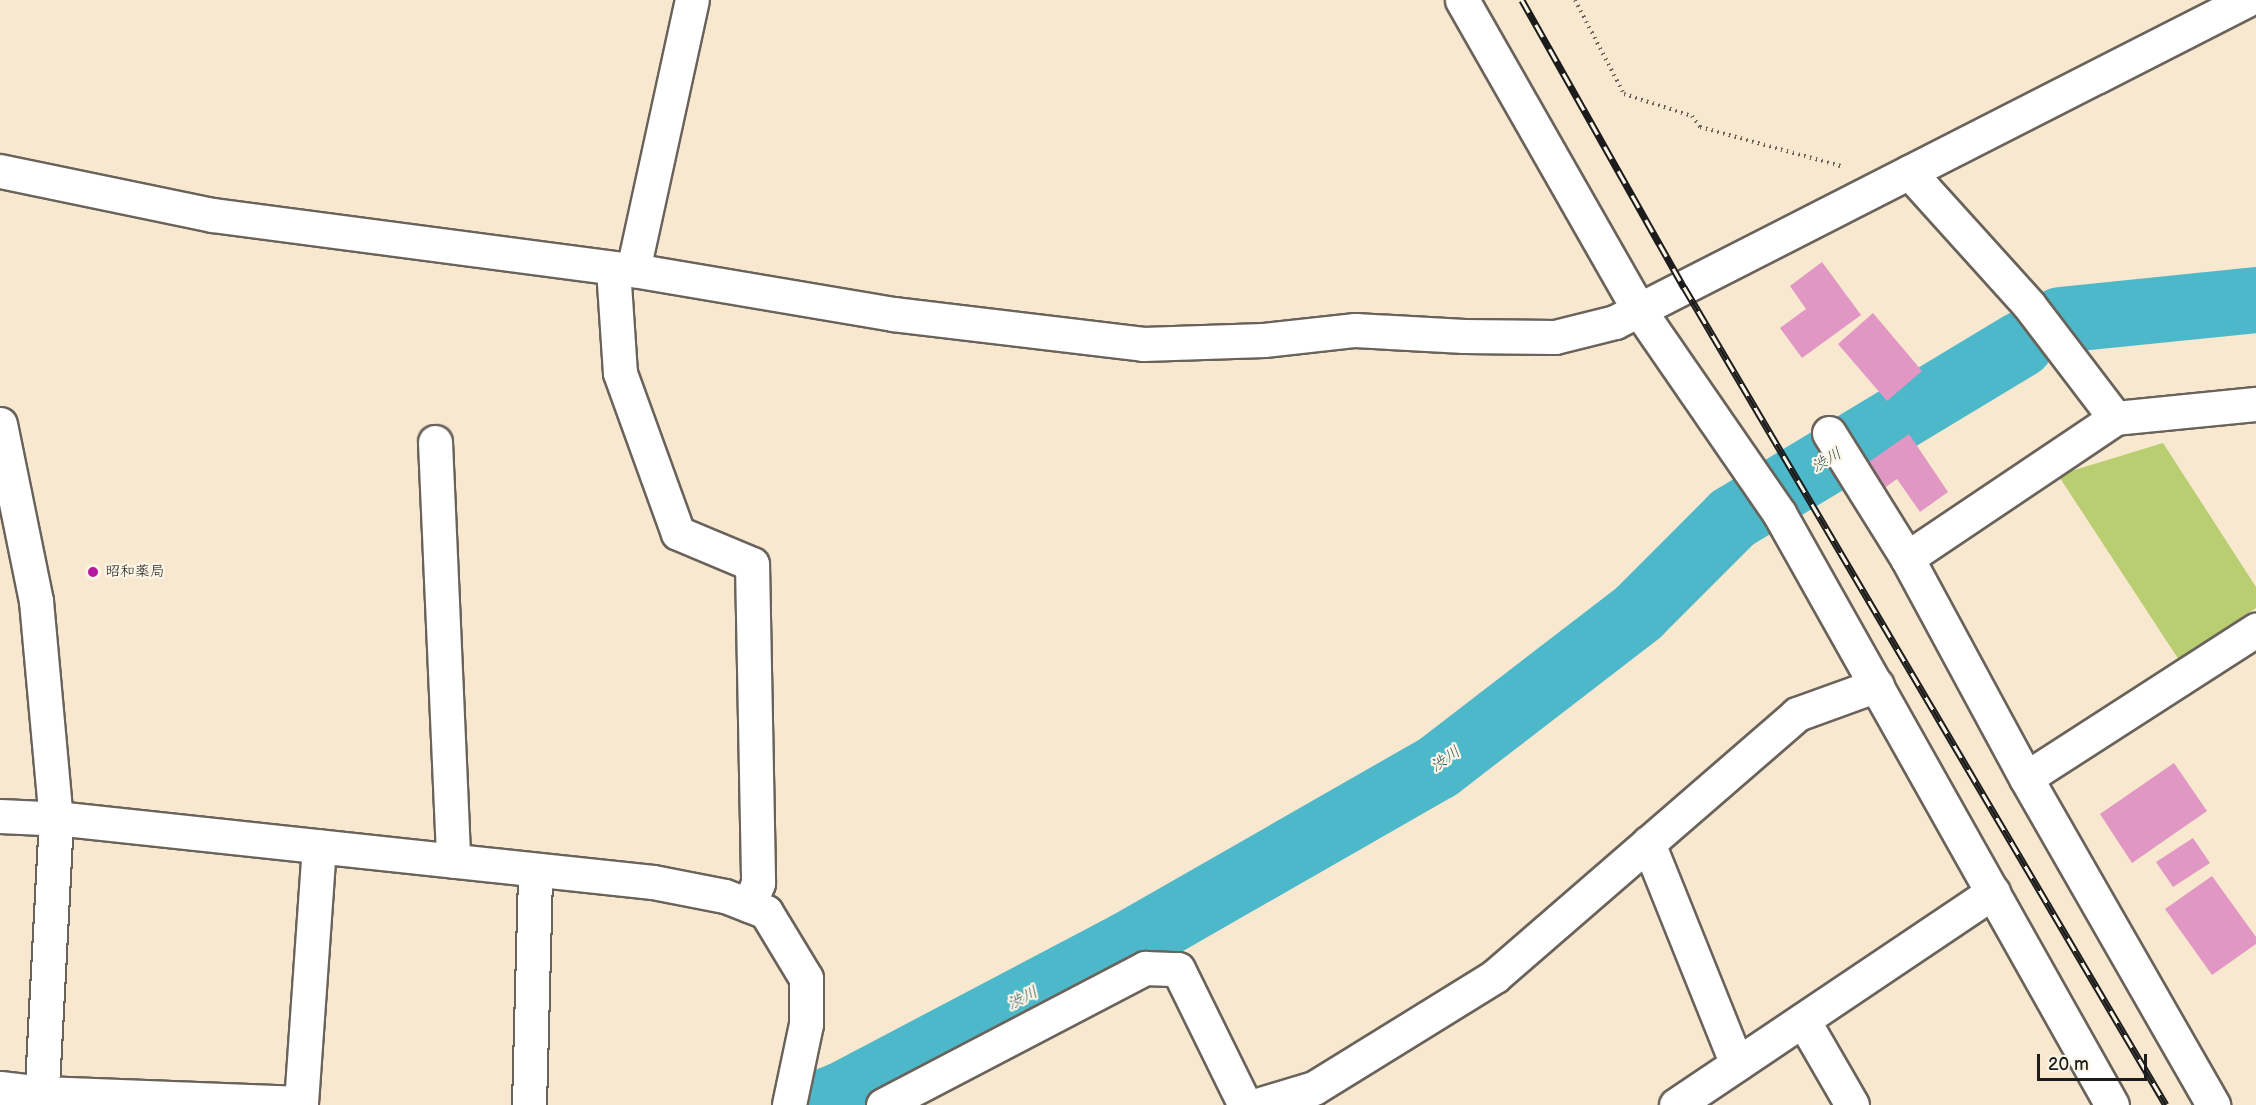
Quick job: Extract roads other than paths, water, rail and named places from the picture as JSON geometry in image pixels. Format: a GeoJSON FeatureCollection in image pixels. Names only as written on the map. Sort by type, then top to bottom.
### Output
{"type":"FeatureCollection","features":[{"type":"Feature","properties":{"kind":"street"},"geometry":{"type":"LineString","coordinates":[[692,0],[623,269],[620,374],[678,533],[752,564],[758,884],[748,905]]}},
{"type":"Feature","properties":{"kind":"street"},"geometry":{"type":"LineString","coordinates":[[1462,0],[1639,310],[1779,513],[2112,1105]]}},
{"type":"Feature","properties":{"kind":"street"},"geometry":{"type":"LineString","coordinates":[[0,171],[213,215],[623,269],[893,315],[1143,344],[1264,340],[1355,330],[1464,336],[1555,337],[1615,322],[2242,1]]}},
{"type":"Feature","properties":{"kind":"street"},"geometry":{"type":"LineString","coordinates":[[1910,172],[2029,305],[2115,418]]}},
{"type":"Feature","properties":{"kind":"street"},"geometry":{"type":"LineString","coordinates":[[1907,558],[2115,418],[2256,404]]}},
{"type":"Feature","properties":{"kind":"street"},"geometry":{"type":"LineString","coordinates":[[0,424],[36,601],[56,819],[42,1099]]}},
{"type":"Feature","properties":{"kind":"street"},"geometry":{"type":"LineString","coordinates":[[1829,433],[1907,558],[2026,778],[2213,1105]]}},
{"type":"Feature","properties":{"kind":"street"},"geometry":{"type":"LineString","coordinates":[[435,442],[453,861]]}},
{"type":"Feature","properties":{"kind":"street"},"geometry":{"type":"LineString","coordinates":[[2026,778],[2251,644]]}},
{"type":"Feature","properties":{"kind":"street"},"geometry":{"type":"LineString","coordinates":[[1257,1105],[1314,1088],[1495,976],[1797,714],[1876,686]]}},
{"type":"Feature","properties":{"kind":"street"},"geometry":{"type":"LineString","coordinates":[[0,816],[56,819],[653,882],[725,896],[765,912],[806,978],[806,1024],[789,1105]]}},
{"type":"Feature","properties":{"kind":"street"},"geometry":{"type":"LineString","coordinates":[[1648,843],[1737,1064]]}},
{"type":"Feature","properties":{"kind":"street"},"geometry":{"type":"LineString","coordinates":[[0,1088],[42,1099],[301,1103],[319,847]]}},
{"type":"Feature","properties":{"kind":"street"},"geometry":{"type":"LineString","coordinates":[[529,1105],[535,870]]}},
{"type":"Feature","properties":{"kind":"street"},"geometry":{"type":"LineString","coordinates":[[1676,1105],[1993,892]]}},
{"type":"Feature","properties":{"kind":"street"},"geometry":{"type":"LineString","coordinates":[[883,1105],[1145,968],[1178,969],[1245,1105]]}},
{"type":"Feature","properties":{"kind":"street"},"geometry":{"type":"LineString","coordinates":[[1803,1020],[1852,1105]]}},
{"type":"Feature","properties":{"kind":"waterway","name":"渋川"},"geometry":{"type":"LineString","coordinates":[[2060,320],[2256,300]]}},
{"type":"Feature","properties":{"kind":"waterway","name":"渋川"},"geometry":{"type":"LineString","coordinates":[[821,1103],[842,1095],[1127,945],[1438,767],[1639,612],[1733,518],[2021,344]]}},
{"type":"Feature","properties":{"kind":"railway"},"geometry":{"type":"LineString","coordinates":[[1522,0],[1684,287],[2166,1105]]}},
{"type":"Feature","properties":{"kind":"place","name":"昭和薬局"},"geometry":{"type":"Point","coordinates":[93,572]}}]}
